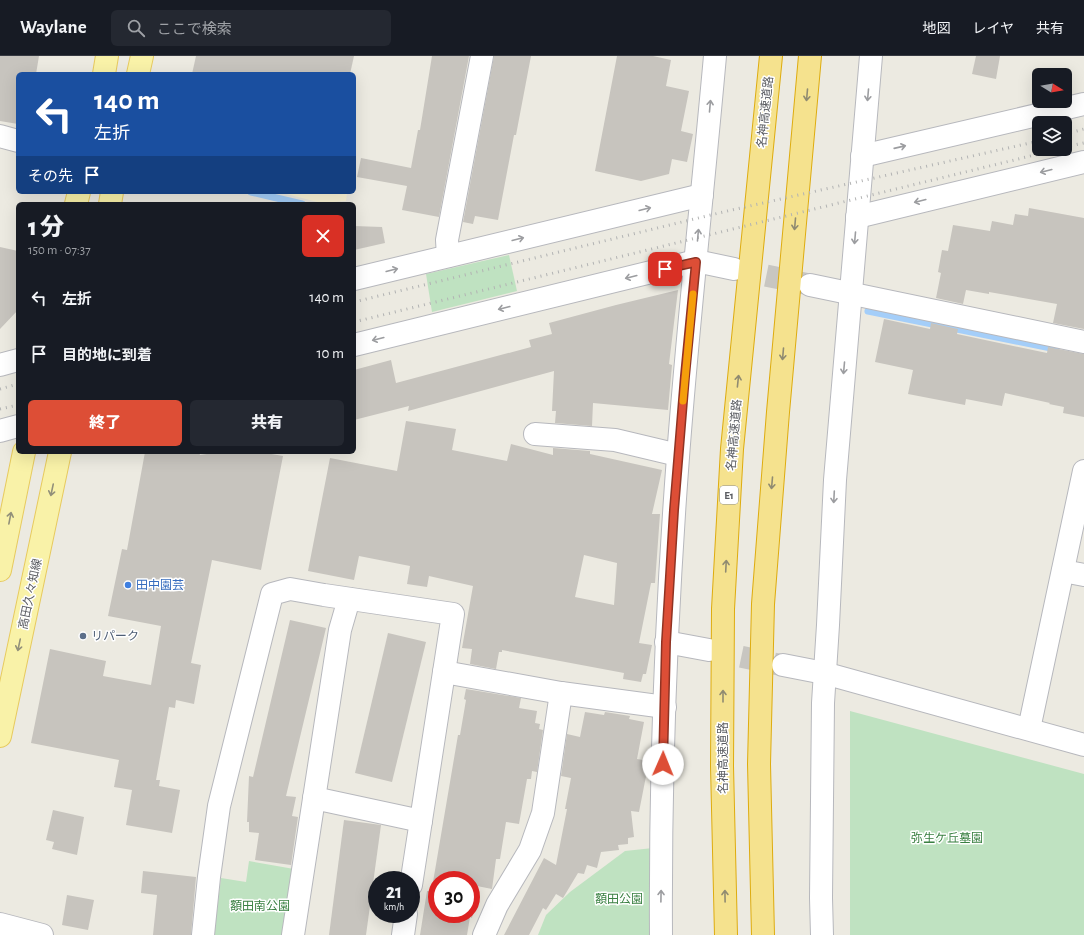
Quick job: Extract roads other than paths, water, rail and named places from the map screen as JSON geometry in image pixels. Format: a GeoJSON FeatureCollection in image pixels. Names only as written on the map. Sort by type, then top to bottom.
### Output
{"type":"FeatureCollection","features":[{"type":"Feature","properties":{"kind":"highway","name":"名神高速道路"},"geometry":{"type":"LineString","coordinates":[[726,935],[722,766],[723,617],[732,449],[771,56]]}},
{"type":"Feature","properties":{"kind":"highway"},"geometry":{"type":"LineString","coordinates":[[763,935],[759,764],[763,604],[777,419],[810,56]]}},
{"type":"Feature","properties":{"kind":"main road"},"geometry":{"type":"LineString","coordinates":[[104,72],[107,56]]}},
{"type":"Feature","properties":{"kind":"main road"},"geometry":{"type":"LineString","coordinates":[[138,72],[142,56]]}},
{"type":"Feature","properties":{"kind":"main road"},"geometry":{"type":"LineString","coordinates":[[0,570],[24,454]]}},
{"type":"Feature","properties":{"kind":"main road","name":"高田久々知線"},"geometry":{"type":"LineString","coordinates":[[0,736],[60,454]]}},
{"type":"Feature","properties":{"kind":"street"},"geometry":{"type":"LineString","coordinates":[[448,256],[447,240],[482,56]]}},
{"type":"Feature","properties":{"kind":"street"},"geometry":{"type":"LineString","coordinates":[[661,935],[666,642],[678,455],[715,56]]}},
{"type":"Feature","properties":{"kind":"street"},"geometry":{"type":"LineString","coordinates":[[822,935],[822,770],[824,673],[828,625],[835,480],[871,56]]}},
{"type":"Feature","properties":{"kind":"street"},"geometry":{"type":"LineString","coordinates":[[862,156],[1084,104]]}},
{"type":"Feature","properties":{"kind":"street"},"geometry":{"type":"LineString","coordinates":[[0,136],[16,140]]}},
{"type":"Feature","properties":{"kind":"street"},"geometry":{"type":"LineString","coordinates":[[857,216],[1084,162]]}},
{"type":"Feature","properties":{"kind":"street"},"geometry":{"type":"LineString","coordinates":[[356,279],[702,195]]}},
{"type":"Feature","properties":{"kind":"street"},"geometry":{"type":"LineString","coordinates":[[356,345],[696,262],[734,269]]}},
{"type":"Feature","properties":{"kind":"street"},"geometry":{"type":"LineString","coordinates":[[810,285],[1084,342]]}},
{"type":"Feature","properties":{"kind":"street"},"geometry":{"type":"LineString","coordinates":[[0,365],[16,361]]}},
{"type":"Feature","properties":{"kind":"street"},"geometry":{"type":"LineString","coordinates":[[0,430],[16,426]]}},
{"type":"Feature","properties":{"kind":"street"},"geometry":{"type":"LineString","coordinates":[[535,434],[614,440],[678,455]]}},
{"type":"Feature","properties":{"kind":"street"},"geometry":{"type":"LineString","coordinates":[[1029,729],[1083,482]]}},
{"type":"Feature","properties":{"kind":"street"},"geometry":{"type":"LineString","coordinates":[[1063,571],[1084,575]]}},
{"type":"Feature","properties":{"kind":"street"},"geometry":{"type":"LineString","coordinates":[[203,935],[219,806],[272,594],[290,589],[453,614],[413,871]]}},
{"type":"Feature","properties":{"kind":"street"},"geometry":{"type":"LineString","coordinates":[[293,935],[340,630],[349,599]]}},
{"type":"Feature","properties":{"kind":"street"},"geometry":{"type":"LineString","coordinates":[[666,642],[709,650]]}},
{"type":"Feature","properties":{"kind":"street"},"geometry":{"type":"LineString","coordinates":[[783,665],[824,673],[1084,745]]}},
{"type":"Feature","properties":{"kind":"street"},"geometry":{"type":"LineString","coordinates":[[444,672],[561,693],[665,707]]}},
{"type":"Feature","properties":{"kind":"street"},"geometry":{"type":"LineString","coordinates":[[484,935],[497,905],[530,850],[543,813],[561,693]]}},
{"type":"Feature","properties":{"kind":"street"},"geometry":{"type":"LineString","coordinates":[[314,798],[421,821]]}},
{"type":"Feature","properties":{"kind":"street"},"geometry":{"type":"LineString","coordinates":[[403,935],[405,923]]}},
{"type":"Feature","properties":{"kind":"street"},"geometry":{"type":"LineString","coordinates":[[0,924],[42,935]]}},
{"type":"Feature","properties":{"kind":"waterway"},"geometry":{"type":"LineString","coordinates":[[260,194],[294,202]]}},
{"type":"Feature","properties":{"kind":"waterway"},"geometry":{"type":"LineString","coordinates":[[868,311],[1056,349]]}},
{"type":"Feature","properties":{"kind":"tunnel"},"geometry":{"type":"LineString","coordinates":[[734,269],[807,284]]}},
{"type":"Feature","properties":{"kind":"tunnel"},"geometry":{"type":"LineString","coordinates":[[709,650],[781,665]]}},
{"type":"Feature","properties":{"kind":"railway"},"geometry":{"type":"LineString","coordinates":[[1072,132],[1084,129]]}},
{"type":"Feature","properties":{"kind":"railway"},"geometry":{"type":"LineString","coordinates":[[356,302],[723,212],[1032,143]]}},
{"type":"Feature","properties":{"kind":"railway"},"geometry":{"type":"LineString","coordinates":[[1072,146],[1084,143]]}},
{"type":"Feature","properties":{"kind":"railway"},"geometry":{"type":"LineString","coordinates":[[356,322],[1032,156]]}},
{"type":"Feature","properties":{"kind":"railway"},"geometry":{"type":"LineString","coordinates":[[0,389],[16,385]]}},
{"type":"Feature","properties":{"kind":"railway"},"geometry":{"type":"LineString","coordinates":[[0,409],[16,405]]}},
{"type":"Feature","properties":{"kind":"place","name":"田中園芸"},"geometry":{"type":"Point","coordinates":[128,585]}},
{"type":"Feature","properties":{"kind":"place","name":"リパーク"},"geometry":{"type":"Point","coordinates":[83,636]}},
{"type":"Feature","properties":{"kind":"park label","name":"弥生ケ丘墓園"},"geometry":{"type":"Point","coordinates":[947,838]}},
{"type":"Feature","properties":{"kind":"park label","name":"額田公園"},"geometry":{"type":"Point","coordinates":[619,899]}},
{"type":"Feature","properties":{"kind":"park label","name":"額田南公園"},"geometry":{"type":"Point","coordinates":[260,906]}}]}
